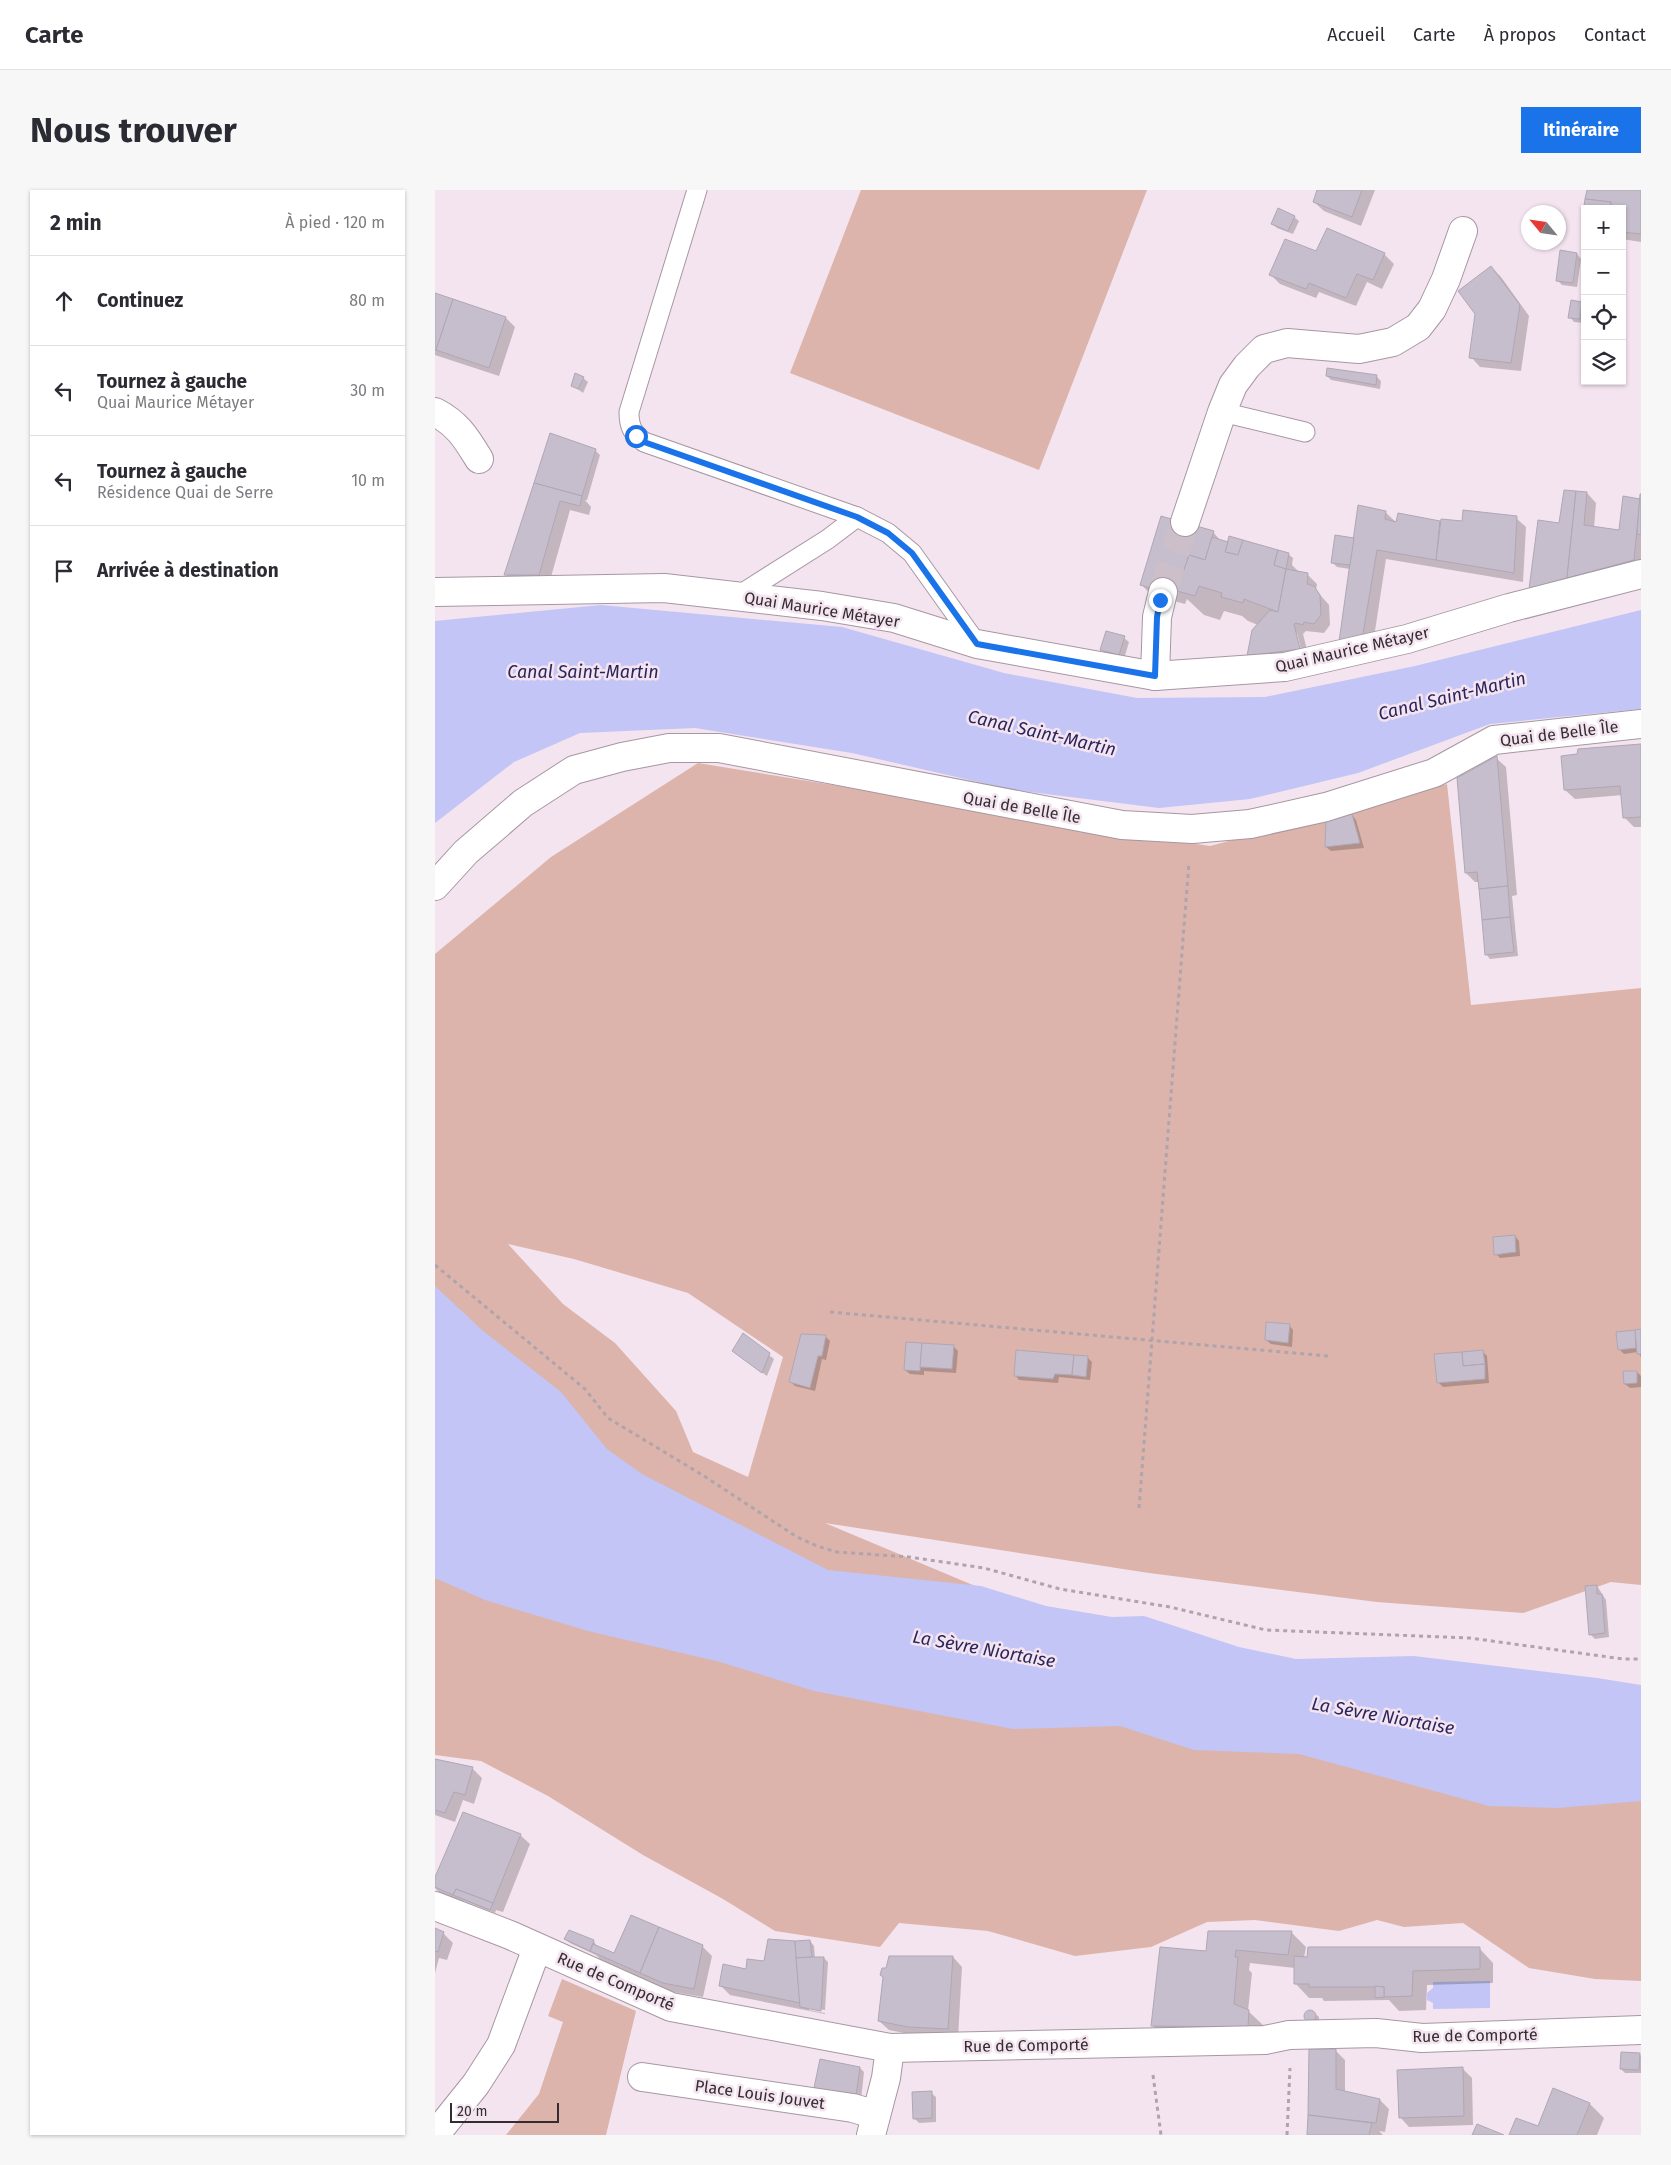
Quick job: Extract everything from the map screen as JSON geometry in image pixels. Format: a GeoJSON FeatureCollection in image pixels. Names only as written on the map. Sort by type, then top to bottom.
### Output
{"type":"FeatureCollection","features":[{"type":"Feature","properties":{"kind":"street"},"geometry":{"type":"LineString","coordinates":[[1185,522],[1233,385],[1247,366],[1264,349],[1287,343],[1359,349],[1393,342],[1418,328],[1432,308],[1447,278],[1463,232]]}},
{"type":"Feature","properties":{"kind":"street"},"geometry":{"type":"LineString","coordinates":[[435,412],[463,432],[479,459]]}},
{"type":"Feature","properties":{"kind":"street","name":"Quai Maurice Métayer"},"geometry":{"type":"LineString","coordinates":[[435,592],[665,588],[738,596],[822,606],[894,618],[977,644],[1155,676],[1285,667],[1407,639],[1509,608],[1641,574]]}},
{"type":"Feature","properties":{"kind":"street"},"geometry":{"type":"LineString","coordinates":[[1155,676],[1157,617],[1163,592]]}},
{"type":"Feature","properties":{"kind":"street","name":"Quai de Belle Île"},"geometry":{"type":"LineString","coordinates":[[435,886],[466,852],[523,803],[574,770],[622,757],[669,748],[719,748],[1122,825],[1192,829],[1250,824],[1326,807],[1434,773],[1494,740],[1641,724]]}},
{"type":"Feature","properties":{"kind":"street","name":"Rue de Comporté"},"geometry":{"type":"LineString","coordinates":[[435,1906],[537,1948],[671,2007],[890,2048],[1265,2040],[1289,2035],[1376,2033],[1422,2038],[1641,2030]]}},
{"type":"Feature","properties":{"kind":"street"},"geometry":{"type":"LineString","coordinates":[[435,2135],[477,2084],[501,2045],[537,1948]]}},
{"type":"Feature","properties":{"kind":"street","name":"Place Louis Jouvet"},"geometry":{"type":"LineString","coordinates":[[642,2077],[853,2108],[874,2125],[886,2078],[890,2048]]}},
{"type":"Feature","properties":{"kind":"lane"},"geometry":{"type":"LineString","coordinates":[[697,190],[629,412],[629,425],[636,436],[644,442],[857,517],[888,533],[912,553],[977,644]]}},
{"type":"Feature","properties":{"kind":"lane"},"geometry":{"type":"LineString","coordinates":[[1223,412],[1305,432]]}},
{"type":"Feature","properties":{"kind":"lane"},"geometry":{"type":"LineString","coordinates":[[738,596],[828,539],[857,517]]}},
{"type":"Feature","properties":{"kind":"path"},"geometry":{"type":"LineString","coordinates":[[1139,1508],[1192,829]]}},
{"type":"Feature","properties":{"kind":"path"},"geometry":{"type":"LineString","coordinates":[[435,1265],[585,1389],[608,1418],[704,1476],[797,1537],[817,1546],[837,1552],[909,1557],[984,1568],[1060,1589],[1170,1607],[1266,1630],[1470,1638],[1623,1659],[1641,1659]]}},
{"type":"Feature","properties":{"kind":"path"},"geometry":{"type":"LineString","coordinates":[[830,1312],[1328,1356]]}},
{"type":"Feature","properties":{"kind":"path"},"geometry":{"type":"LineString","coordinates":[[1287,2135],[1291,2052],[1289,2035]]}},
{"type":"Feature","properties":{"kind":"path"},"geometry":{"type":"LineString","coordinates":[[1149,2042],[1161,2135]]}},
{"type":"Feature","properties":{"kind":"shaded area"},"geometry":{"type":"Polygon","coordinates":[[[861,190],[1147,190],[1039,470],[790,373],[861,190]]]}},
{"type":"Feature","properties":{"kind":"shaded area"},"geometry":{"type":"Polygon","coordinates":[[[698,763],[1210,846],[1447,784],[1471,1005],[1641,988],[1641,1585],[1611,1582],[1523,1613],[1377,1602],[1149,1573],[825,1523],[1187,1675],[1641,1795],[1641,1981],[1595,1979],[1529,1968],[1463,1923],[1404,1927],[1377,1920],[1339,1931],[1255,1920],[1207,1922],[1151,1947],[1075,1956],[988,1931],[899,1923],[880,1947],[775,1931],[723,1899],[643,1855],[548,1796],[481,1761],[435,1755],[435,954],[551,857],[698,763]],[[508,1244],[563,1304],[615,1343],[676,1411],[693,1452],[748,1477],[783,1357],[688,1293],[574,1259],[508,1244]]]}},
{"type":"Feature","properties":{"kind":"shaded area"},"geometry":{"type":"Polygon","coordinates":[[[562,1979],[636,2011],[606,2135],[506,2135],[539,2094],[563,2022],[548,2016],[562,1979]]]}},
{"type":"Feature","properties":{"kind":"water","name":"Canal Saint-Martin"},"geometry":{"type":"Polygon","coordinates":[[[601,605],[842,627],[1004,673],[1137,698],[1265,697],[1415,666],[1641,610],[1641,709],[1490,724],[1358,773],[1250,799],[1159,808],[1013,790],[852,753],[695,728],[580,733],[514,762],[435,823],[435,621],[601,605]]]}},
{"type":"Feature","properties":{"kind":"water","name":"La Sèvre Niortaise"},"geometry":{"type":"Polygon","coordinates":[[[435,1286],[482,1330],[561,1392],[607,1449],[642,1474],[828,1570],[981,1586],[1046,1606],[1112,1617],[1144,1616],[1239,1647],[1296,1659],[1414,1656],[1641,1685],[1641,1801],[1558,1808],[1489,1806],[1299,1754],[1194,1750],[1120,1726],[1013,1729],[814,1691],[720,1662],[588,1631],[485,1600],[435,1578],[435,1286]]]}},
{"type":"Feature","properties":{"kind":"water"},"geometry":{"type":"Polygon","coordinates":[[[1490,1981],[1490,2008],[1433,2009],[1433,2003],[1427,2000],[1427,1993],[1433,1988],[1433,1982],[1490,1981]]]}},
{"type":"Feature","properties":{"kind":"building"},"geometry":{"type":"Polygon","coordinates":[[[1317,190],[1362,190],[1352,217],[1313,202],[1317,190]]]}},
{"type":"Feature","properties":{"kind":"building"},"geometry":{"type":"Polygon","coordinates":[[[1587,190],[1641,190],[1641,234],[1626,232],[1626,205],[1611,205],[1611,202],[1585,199],[1587,190]]]}},
{"type":"Feature","properties":{"kind":"building"},"geometry":{"type":"Polygon","coordinates":[[[1585,199],[1611,202],[1611,205],[1584,205],[1585,199]]]}},
{"type":"Feature","properties":{"kind":"building"},"geometry":{"type":"Polygon","coordinates":[[[1278,208],[1295,216],[1288,231],[1271,224],[1278,208]]]}},
{"type":"Feature","properties":{"kind":"building"},"geometry":{"type":"Polygon","coordinates":[[[1327,228],[1385,253],[1373,280],[1357,274],[1346,298],[1309,283],[1306,289],[1269,275],[1285,239],[1316,251],[1327,228]]]}},
{"type":"Feature","properties":{"kind":"building"},"geometry":{"type":"Polygon","coordinates":[[[1560,250],[1577,253],[1573,283],[1556,281],[1560,250]]]}},
{"type":"Feature","properties":{"kind":"building"},"geometry":{"type":"Polygon","coordinates":[[[1491,266],[1520,305],[1511,363],[1469,358],[1475,314],[1458,291],[1491,266]]]}},
{"type":"Feature","properties":{"kind":"building"},"geometry":{"type":"Polygon","coordinates":[[[435,293],[453,299],[436,350],[435,350],[435,293]]]}},
{"type":"Feature","properties":{"kind":"building"},"geometry":{"type":"Polygon","coordinates":[[[453,299],[506,317],[489,368],[436,350],[453,299]]]}},
{"type":"Feature","properties":{"kind":"building"},"geometry":{"type":"Polygon","coordinates":[[[1571,300],[1581,302],[1580,319],[1568,318],[1571,300]]]}},
{"type":"Feature","properties":{"kind":"building"},"geometry":{"type":"Polygon","coordinates":[[[1327,368],[1377,375],[1376,385],[1326,376],[1327,368]]]}},
{"type":"Feature","properties":{"kind":"building"},"geometry":{"type":"Polygon","coordinates":[[[575,373],[584,377],[578,389],[571,386],[575,373]]]}},
{"type":"Feature","properties":{"kind":"building"},"geometry":{"type":"Polygon","coordinates":[[[550,433],[596,449],[582,496],[534,483],[550,433]]]}},
{"type":"Feature","properties":{"kind":"building"},"geometry":{"type":"Polygon","coordinates":[[[534,483],[582,496],[580,506],[560,501],[539,575],[504,575],[534,483]]]}},
{"type":"Feature","properties":{"kind":"building"},"geometry":{"type":"Polygon","coordinates":[[[1564,490],[1576,491],[1567,578],[1529,589],[1538,520],[1559,523],[1564,490]]]}},
{"type":"Feature","properties":{"kind":"building"},"geometry":{"type":"Polygon","coordinates":[[[1576,491],[1587,492],[1584,525],[1619,530],[1623,496],[1640,499],[1634,560],[1567,578],[1576,491]]]}},
{"type":"Feature","properties":{"kind":"building"},"geometry":{"type":"Polygon","coordinates":[[[1641,494],[1641,535],[1637,534],[1641,494]]]}},
{"type":"Feature","properties":{"kind":"building"},"geometry":{"type":"Polygon","coordinates":[[[1358,505],[1386,511],[1385,519],[1396,522],[1398,513],[1440,521],[1436,560],[1377,550],[1363,634],[1339,642],[1358,505]]]}},
{"type":"Feature","properties":{"kind":"building"},"geometry":{"type":"Polygon","coordinates":[[[1463,510],[1517,516],[1514,573],[1436,560],[1441,519],[1462,521],[1463,510]]]}},
{"type":"Feature","properties":{"kind":"building"},"geometry":{"type":"Polygon","coordinates":[[[1161,516],[1214,531],[1205,560],[1189,555],[1176,596],[1140,585],[1161,516]]]}},
{"type":"Feature","properties":{"kind":"building"},"geometry":{"type":"Polygon","coordinates":[[[1335,535],[1354,538],[1350,565],[1331,563],[1335,535]]]}},
{"type":"Feature","properties":{"kind":"building"},"geometry":{"type":"Polygon","coordinates":[[[1229,536],[1243,540],[1238,555],[1225,552],[1229,536]]]}},
{"type":"Feature","properties":{"kind":"building"},"geometry":{"type":"Polygon","coordinates":[[[1212,537],[1228,542],[1225,552],[1238,555],[1243,540],[1278,550],[1274,565],[1286,569],[1278,612],[1244,599],[1243,603],[1221,597],[1222,593],[1199,586],[1195,596],[1177,591],[1189,555],[1205,560],[1212,537]]]}},
{"type":"Feature","properties":{"kind":"building"},"geometry":{"type":"Polygon","coordinates":[[[1278,550],[1289,553],[1286,569],[1274,565],[1278,550]]]}},
{"type":"Feature","properties":{"kind":"building"},"geometry":{"type":"Polygon","coordinates":[[[1286,569],[1308,573],[1307,584],[1314,586],[1320,595],[1321,615],[1314,624],[1304,622],[1303,625],[1294,624],[1300,649],[1247,656],[1252,630],[1270,610],[1278,612],[1286,569]]]}},
{"type":"Feature","properties":{"kind":"building"},"geometry":{"type":"Polygon","coordinates":[[[1106,631],[1125,636],[1119,655],[1100,650],[1106,631]]]}},
{"type":"Feature","properties":{"kind":"building"},"geometry":{"type":"Polygon","coordinates":[[[1641,744],[1641,817],[1623,818],[1620,786],[1564,790],[1561,756],[1577,754],[1578,749],[1641,744]]]}},
{"type":"Feature","properties":{"kind":"building"},"geometry":{"type":"Polygon","coordinates":[[[1497,756],[1508,886],[1479,889],[1477,872],[1465,873],[1457,778],[1497,756]]]}},
{"type":"Feature","properties":{"kind":"building"},"geometry":{"type":"Polygon","coordinates":[[[1352,814],[1360,843],[1325,847],[1326,820],[1352,814]]]}},
{"type":"Feature","properties":{"kind":"building"},"geometry":{"type":"Polygon","coordinates":[[[1508,886],[1510,917],[1482,920],[1479,889],[1508,886]]]}},
{"type":"Feature","properties":{"kind":"building"},"geometry":{"type":"Polygon","coordinates":[[[1510,917],[1514,952],[1485,955],[1482,920],[1510,917]]]}},
{"type":"Feature","properties":{"kind":"building"},"geometry":{"type":"Polygon","coordinates":[[[1515,1235],[1516,1252],[1494,1255],[1493,1237],[1515,1235]]]}},
{"type":"Feature","properties":{"kind":"building"},"geometry":{"type":"Polygon","coordinates":[[[1266,1322],[1290,1324],[1288,1343],[1265,1340],[1266,1322]]]}},
{"type":"Feature","properties":{"kind":"building"},"geometry":{"type":"Polygon","coordinates":[[[1641,1329],[1641,1354],[1637,1354],[1635,1330],[1641,1329]]]}},
{"type":"Feature","properties":{"kind":"building"},"geometry":{"type":"Polygon","coordinates":[[[1635,1330],[1636,1348],[1618,1350],[1616,1332],[1635,1330]]]}},
{"type":"Feature","properties":{"kind":"building"},"geometry":{"type":"Polygon","coordinates":[[[743,1333],[770,1353],[762,1373],[732,1351],[743,1333]]]}},
{"type":"Feature","properties":{"kind":"building"},"geometry":{"type":"Polygon","coordinates":[[[801,1334],[826,1335],[822,1356],[818,1356],[810,1388],[789,1382],[801,1334]]]}},
{"type":"Feature","properties":{"kind":"building"},"geometry":{"type":"Polygon","coordinates":[[[906,1342],[922,1343],[920,1371],[904,1370],[906,1342]]]}},
{"type":"Feature","properties":{"kind":"building"},"geometry":{"type":"Polygon","coordinates":[[[922,1343],[954,1345],[952,1369],[920,1367],[922,1343]]]}},
{"type":"Feature","properties":{"kind":"building"},"geometry":{"type":"Polygon","coordinates":[[[1016,1350],[1074,1355],[1072,1375],[1055,1374],[1053,1379],[1014,1376],[1016,1350]]]}},
{"type":"Feature","properties":{"kind":"building"},"geometry":{"type":"Polygon","coordinates":[[[1483,1350],[1485,1364],[1463,1366],[1462,1352],[1483,1350]]]}},
{"type":"Feature","properties":{"kind":"building"},"geometry":{"type":"Polygon","coordinates":[[[1462,1352],[1463,1366],[1485,1364],[1485,1379],[1437,1383],[1434,1354],[1462,1352]]]}},
{"type":"Feature","properties":{"kind":"building"},"geometry":{"type":"Polygon","coordinates":[[[1074,1355],[1088,1356],[1086,1377],[1072,1375],[1074,1355]]]}},
{"type":"Feature","properties":{"kind":"building"},"geometry":{"type":"Polygon","coordinates":[[[1623,1371],[1637,1371],[1637,1383],[1624,1384],[1623,1371]]]}},
{"type":"Feature","properties":{"kind":"building"},"geometry":{"type":"Polygon","coordinates":[[[1597,1585],[1597,1594],[1602,1594],[1605,1633],[1589,1635],[1585,1586],[1597,1585]]]}},
{"type":"Feature","properties":{"kind":"building"},"geometry":{"type":"Polygon","coordinates":[[[435,1759],[473,1767],[465,1795],[454,1792],[445,1813],[435,1810],[435,1759]]]}},
{"type":"Feature","properties":{"kind":"building"},"geometry":{"type":"Polygon","coordinates":[[[463,1812],[521,1834],[493,1903],[456,1889],[453,1895],[435,1887],[435,1877],[463,1812]]]}},
{"type":"Feature","properties":{"kind":"building"},"geometry":{"type":"Polygon","coordinates":[[[456,1889],[493,1903],[490,1910],[453,1895],[456,1889]]]}},
{"type":"Feature","properties":{"kind":"building"},"geometry":{"type":"Polygon","coordinates":[[[631,1915],[659,1927],[640,1973],[590,1951],[593,1944],[614,1953],[631,1915]]]}},
{"type":"Feature","properties":{"kind":"building"},"geometry":{"type":"Polygon","coordinates":[[[659,1927],[703,1945],[694,1989],[663,1983],[640,1973],[659,1927]]]}},
{"type":"Feature","properties":{"kind":"building"},"geometry":{"type":"Polygon","coordinates":[[[435,1928],[444,1932],[438,1952],[435,1951],[435,1928]]]}},
{"type":"Feature","properties":{"kind":"building"},"geometry":{"type":"Polygon","coordinates":[[[569,1930],[594,1940],[590,1951],[564,1939],[569,1930]]]}},
{"type":"Feature","properties":{"kind":"building"},"geometry":{"type":"Polygon","coordinates":[[[1208,1931],[1292,1931],[1288,1955],[1236,1950],[1235,1957],[1238,1957],[1234,2004],[1249,2010],[1248,2027],[1151,2026],[1160,1947],[1206,1951],[1208,1931]]]}},
{"type":"Feature","properties":{"kind":"building"},"geometry":{"type":"Polygon","coordinates":[[[768,1939],[795,1941],[800,2003],[719,1986],[723,1964],[746,1969],[747,1959],[764,1961],[768,1939]]]}},
{"type":"Feature","properties":{"kind":"building"},"geometry":{"type":"Polygon","coordinates":[[[810,1940],[812,1957],[796,1958],[795,1941],[810,1940]]]}},
{"type":"Feature","properties":{"kind":"building"},"geometry":{"type":"Polygon","coordinates":[[[1308,1947],[1480,1947],[1480,1969],[1413,1971],[1412,1996],[1384,1997],[1384,1987],[1309,1987],[1309,1984],[1294,1984],[1294,1956],[1307,1957],[1308,1947]]]}},
{"type":"Feature","properties":{"kind":"building"},"geometry":{"type":"Polygon","coordinates":[[[889,1956],[953,1956],[948,2029],[908,2027],[878,2021],[883,1977],[880,1975],[882,1968],[886,1968],[889,1956]]]}},
{"type":"Feature","properties":{"kind":"building"},"geometry":{"type":"Polygon","coordinates":[[[824,1957],[821,2011],[800,2007],[796,1958],[824,1957]]]}},
{"type":"Feature","properties":{"kind":"building"},"geometry":{"type":"Polygon","coordinates":[[[1375,1986],[1384,1987],[1384,1997],[1375,1998],[1375,1986]]]}},
{"type":"Feature","properties":{"kind":"building"},"geometry":{"type":"Polygon","coordinates":[[[1308,2010],[1312,2010],[1316,2016],[1312,2022],[1308,2022],[1304,2018],[1304,2014],[1308,2010]]]}},
{"type":"Feature","properties":{"kind":"building"},"geometry":{"type":"Polygon","coordinates":[[[1309,2049],[1336,2049],[1336,2089],[1380,2099],[1376,2123],[1308,2115],[1309,2049]]]}},
{"type":"Feature","properties":{"kind":"building"},"geometry":{"type":"Polygon","coordinates":[[[1621,2052],[1640,2053],[1639,2070],[1620,2069],[1621,2052]]]}},
{"type":"Feature","properties":{"kind":"building"},"geometry":{"type":"Polygon","coordinates":[[[820,2059],[860,2067],[856,2096],[814,2088],[820,2059]]]}},
{"type":"Feature","properties":{"kind":"building"},"geometry":{"type":"Polygon","coordinates":[[[1463,2067],[1464,2116],[1399,2118],[1397,2070],[1463,2067]]]}},
{"type":"Feature","properties":{"kind":"building"},"geometry":{"type":"Polygon","coordinates":[[[1553,2088],[1590,2103],[1577,2135],[1509,2135],[1516,2118],[1538,2126],[1553,2088]]]}},
{"type":"Feature","properties":{"kind":"building"},"geometry":{"type":"Polygon","coordinates":[[[932,2091],[932,2118],[913,2119],[912,2092],[932,2091]]]}},
{"type":"Feature","properties":{"kind":"building"},"geometry":{"type":"Polygon","coordinates":[[[1308,2115],[1372,2123],[1369,2135],[1307,2135],[1308,2115]]]}},
{"type":"Feature","properties":{"kind":"building"},"geometry":{"type":"Polygon","coordinates":[[[1477,2124],[1504,2135],[1472,2135],[1477,2124]]]}},
{"type":"Feature","properties":{"kind":"tunnel"},"geometry":{"type":"LineString","coordinates":[[1163,592],[1185,522]]}},
{"type":"Feature","properties":{"kind":"route"},"geometry":{"type":"LineString","coordinates":[[636,436],[644,442],[857,517],[888,533],[912,553],[977,644],[1155,676],[1158,642],[1157,617],[1160,600]]}}]}
